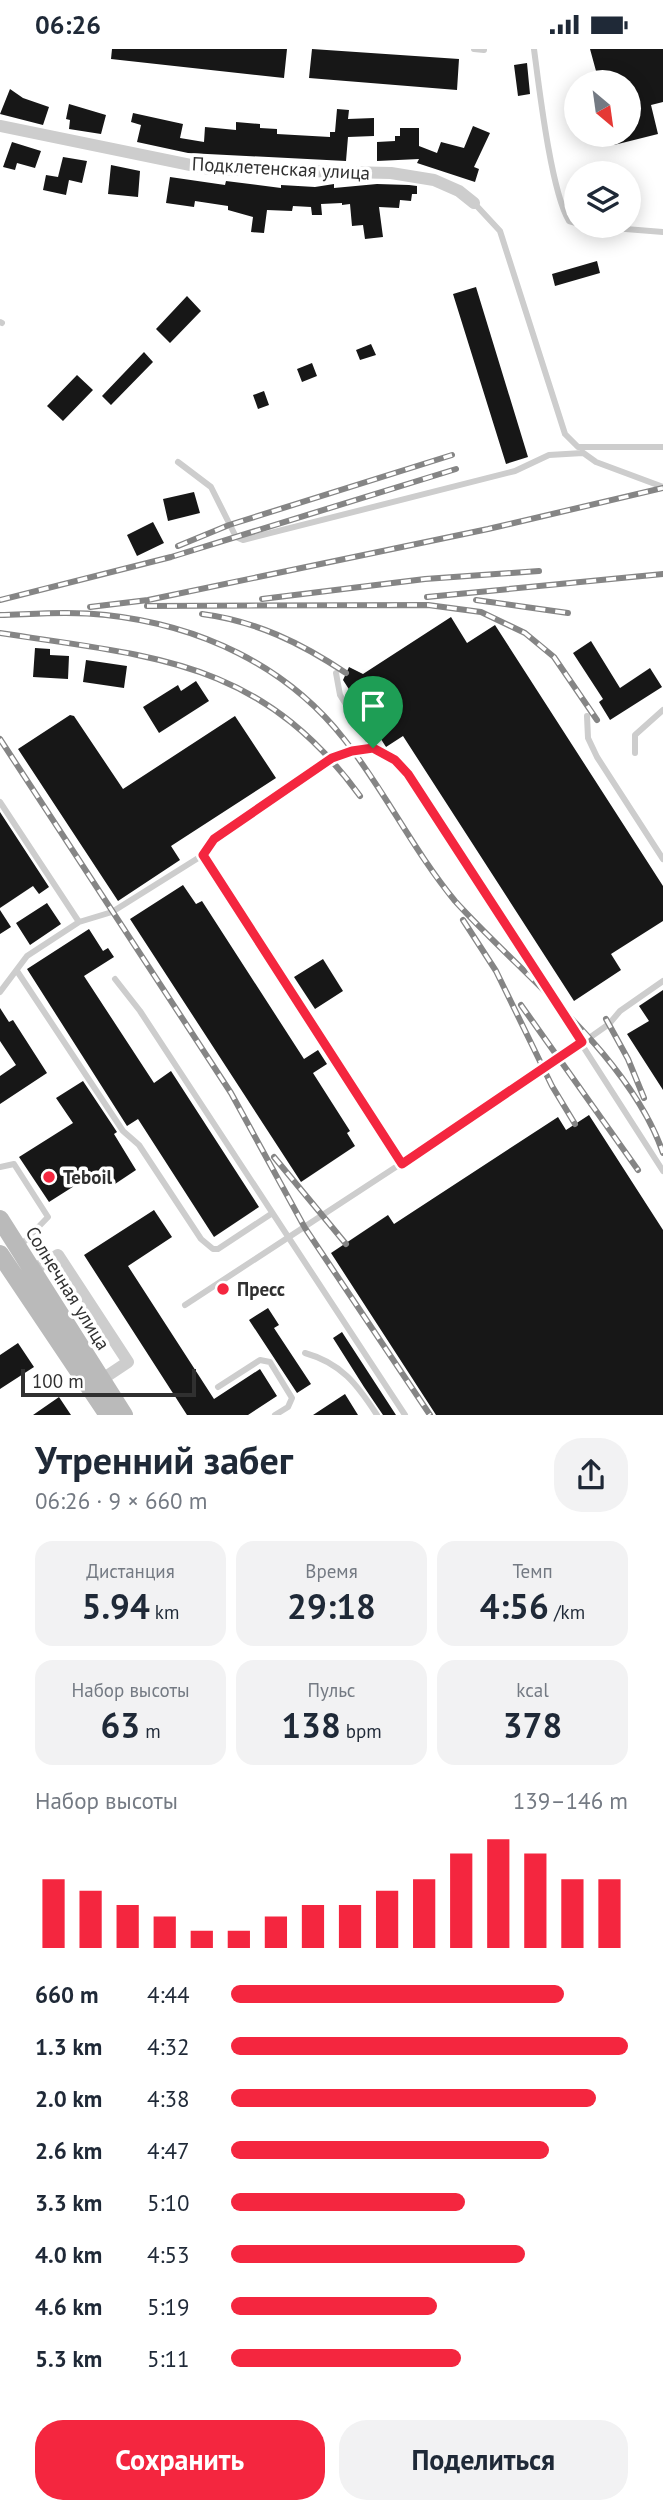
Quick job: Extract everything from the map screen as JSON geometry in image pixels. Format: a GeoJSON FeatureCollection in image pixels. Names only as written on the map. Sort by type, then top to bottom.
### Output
{"type":"FeatureCollection","features":[{"type":"Feature","properties":{"kind":"main road","name":"Солнечная улица"},"geometry":{"type":"LineString","coordinates":[[0,1219],[124,1415]]}},
{"type":"Feature","properties":{"kind":"main road","name":"Солнечная улица"},"geometry":{"type":"LineString","coordinates":[[1,1257],[108,1415]]}},
{"type":"Feature","properties":{"kind":"street","name":"Подклетенская улица"},"geometry":{"type":"LineString","coordinates":[[0,126],[210,169],[391,173],[434,180],[459,191],[474,203]]}},
{"type":"Feature","properties":{"kind":"street"},"geometry":{"type":"LineString","coordinates":[[33,1270],[58,1255],[128,1362],[101,1380]]}},
{"type":"Feature","properties":{"kind":"lane"},"geometry":{"type":"LineString","coordinates":[[474,49],[484,50]]}},
{"type":"Feature","properties":{"kind":"lane"},"geometry":{"type":"LineString","coordinates":[[534,49],[564,210]]}},
{"type":"Feature","properties":{"kind":"lane"},"geometry":{"type":"LineString","coordinates":[[474,203],[500,231],[565,434],[596,462],[663,487]]}},
{"type":"Feature","properties":{"kind":"lane"},"geometry":{"type":"LineString","coordinates":[[641,230],[663,232]]}},
{"type":"Feature","properties":{"kind":"lane"},"geometry":{"type":"LineString","coordinates":[[178,461],[211,487],[236,537],[243,540],[516,471],[549,455],[581,450],[663,447]]}},
{"type":"Feature","properties":{"kind":"lane"},"geometry":{"type":"LineString","coordinates":[[336,673],[340,695],[373,748],[395,760],[408,774],[663,1171]]}},
{"type":"Feature","properties":{"kind":"lane"},"geometry":{"type":"LineString","coordinates":[[635,753],[635,735],[663,710]]}},
{"type":"Feature","properties":{"kind":"lane"},"geometry":{"type":"LineString","coordinates":[[587,716],[588,738],[597,757],[663,859]]}},
{"type":"Feature","properties":{"kind":"lane"},"geometry":{"type":"LineString","coordinates":[[0,992],[27,956],[79,922],[112,912],[203,855],[214,839],[332,758],[373,748]]}},
{"type":"Feature","properties":{"kind":"lane"},"geometry":{"type":"LineString","coordinates":[[0,802],[79,922]]}},
{"type":"Feature","properties":{"kind":"lane"},"geometry":{"type":"LineString","coordinates":[[203,855],[402,1164]]}},
{"type":"Feature","properties":{"kind":"lane"},"geometry":{"type":"LineString","coordinates":[[16,971],[122,1131],[139,1145],[201,1239],[213,1249],[218,1249],[271,1214]]}},
{"type":"Feature","properties":{"kind":"lane"},"geometry":{"type":"LineString","coordinates":[[115,979],[140,1011],[287,1239],[405,1415]]}},
{"type":"Feature","properties":{"kind":"lane"},"geometry":{"type":"LineString","coordinates":[[186,1305],[582,1042],[663,981]]}},
{"type":"Feature","properties":{"kind":"lane"},"geometry":{"type":"LineString","coordinates":[[0,1167],[14,1164],[48,1217],[18,1247]]}},
{"type":"Feature","properties":{"kind":"lane"},"geometry":{"type":"LineString","coordinates":[[305,1353],[329,1360],[364,1394],[377,1415]]}},
{"type":"Feature","properties":{"kind":"lane"},"geometry":{"type":"LineString","coordinates":[[218,1387],[260,1360],[270,1362],[292,1398],[288,1407],[275,1415]]}},
{"type":"Feature","properties":{"kind":"building"},"geometry":{"type":"Polygon","coordinates":[[[112,49],[287,49],[284,78],[111,59],[112,49]]]}},
{"type":"Feature","properties":{"kind":"building"},"geometry":{"type":"Polygon","coordinates":[[[312,49],[459,59],[457,90],[309,78],[312,49]]]}},
{"type":"Feature","properties":{"kind":"building"},"geometry":{"type":"Polygon","coordinates":[[[590,49],[663,49],[663,102],[651,105],[658,134],[641,138],[641,70],[596,70],[590,49]]]}},
{"type":"Feature","properties":{"kind":"building"},"geometry":{"type":"Polygon","coordinates":[[[527,63],[530,94],[518,96],[514,65],[527,63]]]}},
{"type":"Feature","properties":{"kind":"building"},"geometry":{"type":"Polygon","coordinates":[[[10,89],[23,98],[49,107],[43,125],[0,114],[10,89]]]}},
{"type":"Feature","properties":{"kind":"building"},"geometry":{"type":"Polygon","coordinates":[[[69,104],[106,115],[101,134],[69,129],[70,120],[66,119],[69,104]]]}},
{"type":"Feature","properties":{"kind":"building"},"geometry":{"type":"Polygon","coordinates":[[[337,109],[349,110],[348,119],[374,118],[374,136],[348,137],[346,161],[188,153],[137,142],[141,125],[131,122],[133,113],[183,124],[180,138],[204,142],[205,127],[236,130],[236,122],[260,124],[260,128],[277,129],[277,134],[330,137],[330,132],[335,132],[337,109]]]}},
{"type":"Feature","properties":{"kind":"building"},"geometry":{"type":"Polygon","coordinates":[[[473,126],[490,133],[474,167],[479,169],[475,182],[417,163],[419,159],[377,161],[377,142],[395,141],[395,136],[400,136],[400,128],[419,128],[419,146],[437,153],[441,142],[464,148],[473,126]]]}},
{"type":"Feature","properties":{"kind":"building"},"geometry":{"type":"Polygon","coordinates":[[[12,142],[41,151],[35,168],[17,163],[15,170],[3,167],[12,142]]]}},
{"type":"Feature","properties":{"kind":"building"},"geometry":{"type":"Polygon","coordinates":[[[63,157],[87,161],[82,183],[69,180],[66,195],[43,190],[46,175],[58,177],[63,157]]]}},
{"type":"Feature","properties":{"kind":"building"},"geometry":{"type":"Polygon","coordinates":[[[111,165],[140,171],[138,197],[108,194],[111,165]]]}},
{"type":"Feature","properties":{"kind":"building"},"geometry":{"type":"Polygon","coordinates":[[[170,177],[225,185],[226,181],[281,188],[281,185],[315,187],[334,184],[334,188],[377,184],[409,185],[417,186],[417,194],[412,194],[411,201],[400,200],[399,208],[379,207],[383,237],[365,239],[363,225],[352,226],[350,204],[342,203],[321,204],[322,215],[312,215],[311,207],[293,206],[292,211],[267,210],[264,233],[251,232],[253,217],[228,210],[228,206],[195,201],[194,207],[166,203],[170,177]]]}},
{"type":"Feature","properties":{"kind":"building"},"geometry":{"type":"Polygon","coordinates":[[[597,261],[600,273],[555,286],[552,274],[597,261]]]}},
{"type":"Feature","properties":{"kind":"building"},"geometry":{"type":"Polygon","coordinates":[[[476,287],[528,457],[506,464],[453,294],[476,287]]]}},
{"type":"Feature","properties":{"kind":"building"},"geometry":{"type":"Polygon","coordinates":[[[187,296],[201,311],[170,343],[156,329],[187,296]]]}},
{"type":"Feature","properties":{"kind":"building"},"geometry":{"type":"Polygon","coordinates":[[[371,344],[376,355],[360,360],[356,350],[371,344]]]}},
{"type":"Feature","properties":{"kind":"building"},"geometry":{"type":"Polygon","coordinates":[[[144,352],[153,362],[111,405],[102,396],[144,352]]]}},
{"type":"Feature","properties":{"kind":"building"},"geometry":{"type":"Polygon","coordinates":[[[312,363],[317,376],[302,382],[297,369],[312,363]]]}},
{"type":"Feature","properties":{"kind":"building"},"geometry":{"type":"Polygon","coordinates":[[[77,375],[93,390],[63,421],[47,406],[77,375]]]}},
{"type":"Feature","properties":{"kind":"building"},"geometry":{"type":"Polygon","coordinates":[[[264,391],[269,405],[258,409],[253,395],[264,391]]]}},
{"type":"Feature","properties":{"kind":"building"},"geometry":{"type":"Polygon","coordinates":[[[194,492],[200,513],[168,521],[163,499],[194,492]]]}},
{"type":"Feature","properties":{"kind":"building"},"geometry":{"type":"Polygon","coordinates":[[[153,522],[164,543],[137,556],[127,535],[153,522]]]}},
{"type":"Feature","properties":{"kind":"building"},"geometry":{"type":"Polygon","coordinates":[[[451,617],[467,643],[495,625],[663,886],[663,921],[611,954],[621,970],[574,1001],[403,736],[386,747],[343,680],[349,667],[363,674],[451,617]]]}},
{"type":"Feature","properties":{"kind":"building"},"geometry":{"type":"Polygon","coordinates":[[[591,641],[620,688],[650,668],[662,687],[610,720],[599,702],[603,699],[573,653],[591,641]]]}},
{"type":"Feature","properties":{"kind":"building"},"geometry":{"type":"Polygon","coordinates":[[[35,648],[50,649],[50,655],[69,656],[68,679],[33,677],[35,648]]]}},
{"type":"Feature","properties":{"kind":"building"},"geometry":{"type":"Polygon","coordinates":[[[86,660],[127,666],[124,688],[83,682],[86,660]]]}},
{"type":"Feature","properties":{"kind":"building"},"geometry":{"type":"Polygon","coordinates":[[[196,681],[209,701],[159,733],[143,707],[178,685],[181,691],[196,681]]]}},
{"type":"Feature","properties":{"kind":"building"},"geometry":{"type":"Polygon","coordinates":[[[70,715],[74,716],[123,789],[235,716],[276,778],[171,846],[180,860],[118,901],[18,749],[70,715]]]}},
{"type":"Feature","properties":{"kind":"building"},"geometry":{"type":"Polygon","coordinates":[[[0,812],[49,887],[39,894],[33,886],[0,908],[0,812]]]}},
{"type":"Feature","properties":{"kind":"building"},"geometry":{"type":"Polygon","coordinates":[[[183,885],[196,904],[202,901],[304,1059],[318,1050],[327,1064],[313,1073],[350,1131],[347,1133],[355,1146],[301,1182],[130,919],[183,885]]]}},
{"type":"Feature","properties":{"kind":"building"},"geometry":{"type":"Polygon","coordinates":[[[47,903],[61,924],[30,945],[16,923],[47,903]]]}},
{"type":"Feature","properties":{"kind":"building"},"geometry":{"type":"Polygon","coordinates":[[[0,910],[11,927],[0,934],[0,910]]]}},
{"type":"Feature","properties":{"kind":"building"},"geometry":{"type":"Polygon","coordinates":[[[89,929],[103,951],[108,948],[114,957],[84,976],[154,1083],[171,1071],[259,1207],[214,1237],[138,1119],[127,1126],[27,969],[89,929]]]}},
{"type":"Feature","properties":{"kind":"building"},"geometry":{"type":"Polygon","coordinates":[[[323,959],[343,991],[315,1009],[294,977],[323,959]]]}},
{"type":"Feature","properties":{"kind":"building"},"geometry":{"type":"Polygon","coordinates":[[[663,990],[663,1090],[627,1034],[649,1021],[639,1006],[663,990]]]}},
{"type":"Feature","properties":{"kind":"building"},"geometry":{"type":"Polygon","coordinates":[[[0,1008],[9,1022],[13,1020],[47,1073],[0,1104],[0,1076],[16,1065],[0,1041],[0,1008]]]}},
{"type":"Feature","properties":{"kind":"building"},"geometry":{"type":"Polygon","coordinates":[[[83,1081],[117,1132],[114,1134],[136,1170],[112,1186],[101,1169],[49,1202],[19,1157],[73,1123],[56,1098],[83,1081]]]}},
{"type":"Feature","properties":{"kind":"building"},"geometry":{"type":"Polygon","coordinates":[[[589,1115],[663,1230],[663,1415],[436,1415],[331,1253],[388,1215],[394,1224],[558,1117],[566,1130],[589,1115]]]}},
{"type":"Feature","properties":{"kind":"building"},"geometry":{"type":"Polygon","coordinates":[[[154,1210],[172,1237],[128,1266],[214,1399],[260,1369],[277,1396],[248,1415],[187,1415],[84,1255],[154,1210]]]}},
{"type":"Feature","properties":{"kind":"building"},"geometry":{"type":"Polygon","coordinates":[[[268,1308],[279,1325],[274,1328],[311,1384],[297,1393],[249,1320],[268,1308]]]}},
{"type":"Feature","properties":{"kind":"building"},"geometry":{"type":"Polygon","coordinates":[[[342,1332],[396,1415],[383,1415],[364,1387],[333,1338],[342,1332]]]}},
{"type":"Feature","properties":{"kind":"building"},"geometry":{"type":"Polygon","coordinates":[[[18,1343],[34,1367],[0,1389],[0,1355],[18,1343]]]}},
{"type":"Feature","properties":{"kind":"building"},"geometry":{"type":"Polygon","coordinates":[[[345,1394],[358,1415],[313,1415],[345,1394]]]}},
{"type":"Feature","properties":{"kind":"building"},"geometry":{"type":"Polygon","coordinates":[[[59,1397],[71,1415],[33,1415],[59,1397]]]}},
{"type":"Feature","properties":{"kind":"railway"},"geometry":{"type":"LineString","coordinates":[[178,546],[229,525],[452,455]]}},
{"type":"Feature","properties":{"kind":"railway"},"geometry":{"type":"LineString","coordinates":[[0,600],[171,557],[456,469]]}},
{"type":"Feature","properties":{"kind":"railway"},"geometry":{"type":"LineString","coordinates":[[90,607],[148,600],[488,529],[663,488]]}},
{"type":"Feature","properties":{"kind":"railway"},"geometry":{"type":"LineString","coordinates":[[262,599],[425,579],[539,571]]}},
{"type":"Feature","properties":{"kind":"railway"},"geometry":{"type":"LineString","coordinates":[[427,597],[663,574]]}},
{"type":"Feature","properties":{"kind":"railway"},"geometry":{"type":"LineString","coordinates":[[476,600],[568,613]]}},
{"type":"Feature","properties":{"kind":"railway"},"geometry":{"type":"LineString","coordinates":[[147,606],[428,605],[481,612],[525,633],[554,657],[597,720]]}},
{"type":"Feature","properties":{"kind":"railway"},"geometry":{"type":"LineString","coordinates":[[0,615],[93,614],[141,620],[174,628],[238,653],[295,690],[321,713],[344,739],[455,901],[601,1051],[647,1118],[663,1153]]}},
{"type":"Feature","properties":{"kind":"railway"},"geometry":{"type":"LineString","coordinates":[[202,614],[241,622],[277,635],[346,673]]}},
{"type":"Feature","properties":{"kind":"railway"},"geometry":{"type":"LineString","coordinates":[[0,633],[155,659],[200,672],[243,691],[283,716],[322,751],[360,796]]}},
{"type":"Feature","properties":{"kind":"railway"},"geometry":{"type":"LineString","coordinates":[[0,739],[231,1093],[305,1228],[430,1415]]}},
{"type":"Feature","properties":{"kind":"railway"},"geometry":{"type":"LineString","coordinates":[[463,920],[496,971],[552,1086],[575,1124]]}},
{"type":"Feature","properties":{"kind":"railway"},"geometry":{"type":"LineString","coordinates":[[521,1005],[638,1170]]}},
{"type":"Feature","properties":{"kind":"railway"},"geometry":{"type":"LineString","coordinates":[[606,1019],[628,1059],[644,1098]]}},
{"type":"Feature","properties":{"kind":"railway"},"geometry":{"type":"LineString","coordinates":[[274,1157],[346,1244]]}},
{"type":"Feature","properties":{"kind":"place","name":"Teboil"},"geometry":{"type":"Point","coordinates":[49,1177]}},
{"type":"Feature","properties":{"kind":"place","name":"Пресс"},"geometry":{"type":"Point","coordinates":[223,1289]}},
{"type":"Feature","properties":{"kind":"route"},"geometry":{"type":"LineString","coordinates":[[373,748],[395,760],[408,774],[582,1042],[402,1164],[203,855],[214,839],[332,758],[373,748]]}}]}
